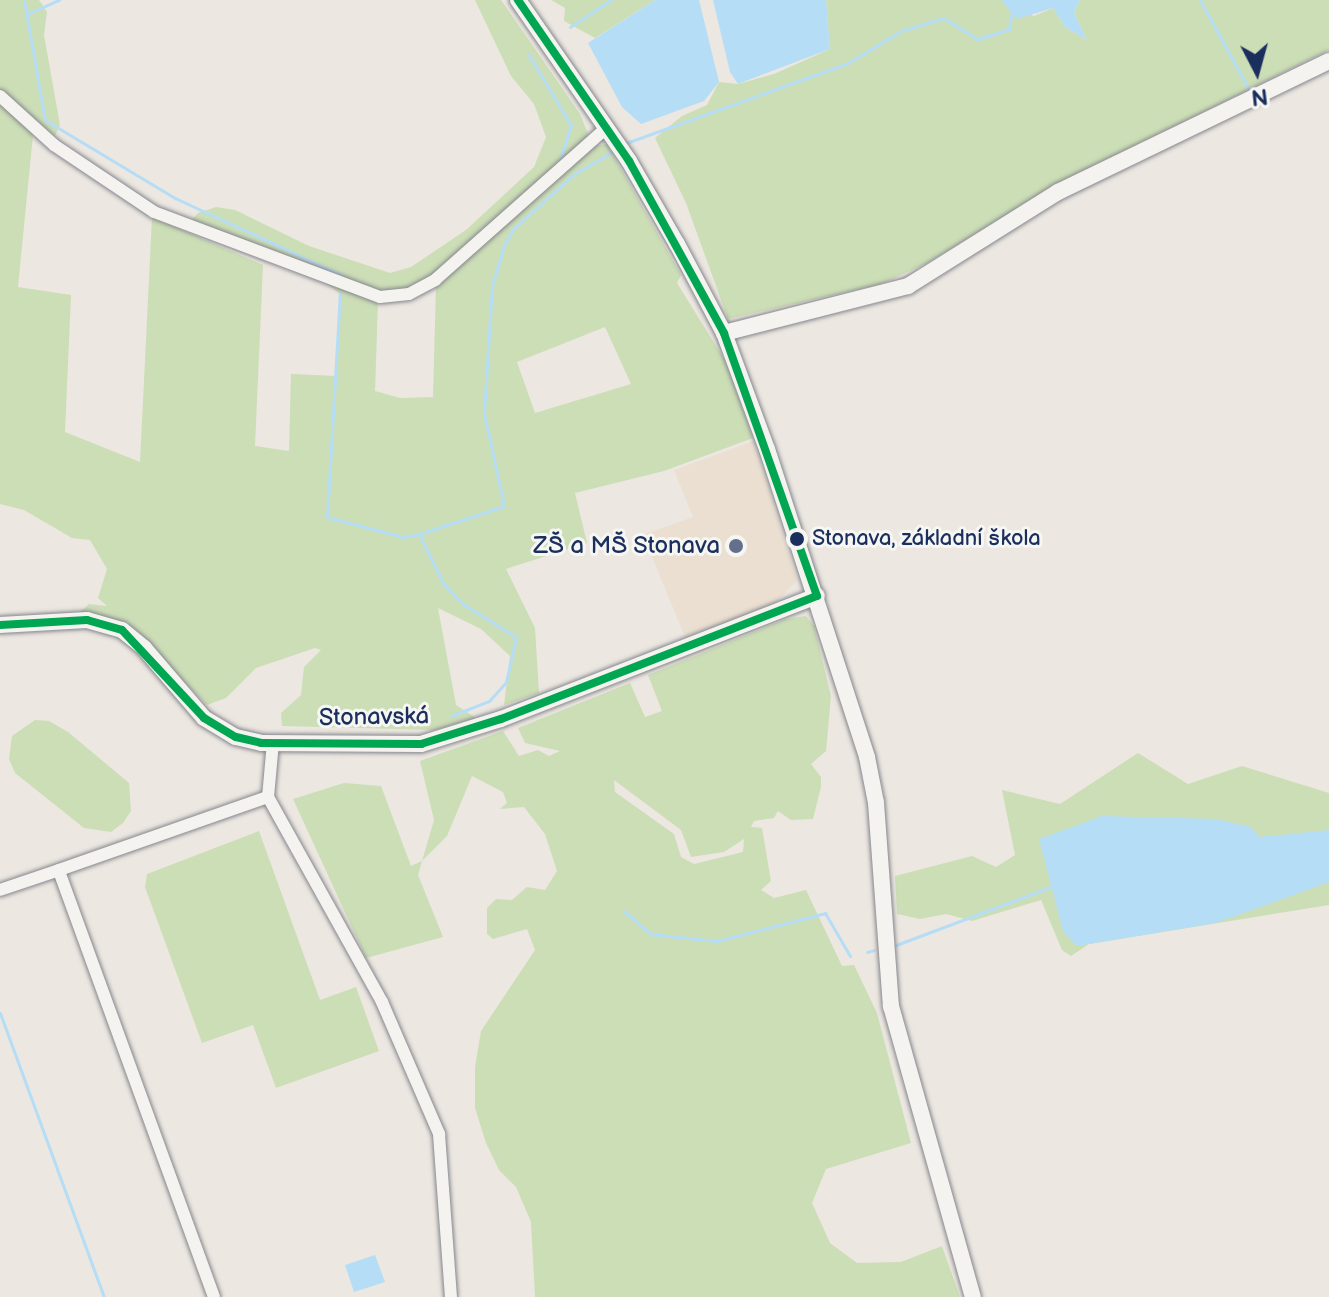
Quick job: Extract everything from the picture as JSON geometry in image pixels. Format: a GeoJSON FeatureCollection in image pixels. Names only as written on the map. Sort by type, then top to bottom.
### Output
{"type":"FeatureCollection","features":[{"type":"Feature","properties":{"kind":"street"},"geometry":{"type":"LineString","coordinates":[[518,0],[606,128],[724,333],[817,596],[854,707],[876,803],[891,1006],[973,1297]]}},
{"type":"Feature","properties":{"kind":"street"},"geometry":{"type":"LineString","coordinates":[[724,333],[908,286],[1058,192],[1329,61]]}},
{"type":"Feature","properties":{"kind":"street"},"geometry":{"type":"LineString","coordinates":[[0,96],[54,145],[154,212],[380,297],[409,294],[435,280],[606,128]]}},
{"type":"Feature","properties":{"kind":"street","name":"Stonavská"},"geometry":{"type":"LineString","coordinates":[[0,625],[87,620],[122,630],[213,726],[236,737],[273,742],[438,741],[817,596]]}},
{"type":"Feature","properties":{"kind":"street"},"geometry":{"type":"LineString","coordinates":[[273,742],[268,797],[382,1002],[439,1134],[451,1297]]}},
{"type":"Feature","properties":{"kind":"street"},"geometry":{"type":"LineString","coordinates":[[0,890],[268,797]]}},
{"type":"Feature","properties":{"kind":"street"},"geometry":{"type":"LineString","coordinates":[[59,870],[214,1297]]}},
{"type":"Feature","properties":{"kind":"shaded area"},"geometry":{"type":"Polygon","coordinates":[[[754,441],[797,580],[773,606],[686,639],[643,535],[693,517],[674,470],[754,441]]]}},
{"type":"Feature","properties":{"kind":"green space"},"geometry":{"type":"Polygon","coordinates":[[[0,0],[39,0],[47,12],[44,35],[60,125],[55,136],[0,91],[0,0]]]}},
{"type":"Feature","properties":{"kind":"green space"},"geometry":{"type":"Polygon","coordinates":[[[475,0],[501,0],[580,114],[593,146],[607,144],[681,275],[677,283],[726,362],[753,438],[664,471],[575,493],[587,543],[506,569],[535,628],[539,693],[504,705],[510,656],[481,629],[438,608],[456,705],[476,718],[435,730],[282,726],[281,713],[301,695],[304,667],[321,650],[315,648],[256,668],[226,698],[207,705],[127,622],[80,612],[89,604],[107,606],[98,598],[107,569],[90,540],[72,538],[24,510],[0,504],[0,100],[25,120],[33,135],[18,287],[71,295],[65,432],[140,462],[152,217],[263,265],[255,446],[289,451],[291,374],[336,376],[340,294],[296,261],[188,224],[198,213],[216,207],[235,210],[309,246],[390,273],[411,267],[466,230],[534,167],[546,137],[534,104],[511,76],[475,0]],[[436,285],[412,299],[378,302],[375,391],[400,398],[433,397],[436,285]],[[605,327],[517,362],[535,413],[631,384],[605,327]]]}},
{"type":"Feature","properties":{"kind":"green space"},"geometry":{"type":"Polygon","coordinates":[[[551,0],[655,0],[595,38],[564,21],[565,8],[551,0]]]}},
{"type":"Feature","properties":{"kind":"green space"},"geometry":{"type":"Polygon","coordinates":[[[826,0],[1001,0],[1034,16],[1053,8],[1065,27],[1087,40],[1074,13],[1080,0],[1329,0],[1329,50],[1065,180],[927,263],[881,284],[728,319],[686,203],[655,138],[682,116],[707,105],[719,82],[738,84],[774,74],[830,49],[826,0]]]}},
{"type":"Feature","properties":{"kind":"green space"},"geometry":{"type":"Polygon","coordinates":[[[806,616],[814,626],[831,696],[826,751],[811,764],[821,777],[821,787],[813,819],[791,820],[778,811],[774,818],[754,821],[751,827],[762,828],[771,881],[761,890],[774,898],[806,890],[842,966],[854,965],[877,1013],[911,1143],[826,1169],[812,1203],[830,1243],[857,1263],[901,1262],[942,1246],[960,1297],[535,1297],[531,1222],[516,1187],[499,1170],[486,1143],[475,1108],[475,1067],[481,1031],[535,950],[527,929],[493,939],[487,934],[487,908],[496,899],[512,900],[527,887],[545,890],[557,871],[545,834],[524,807],[500,809],[507,803],[503,792],[472,776],[447,836],[422,861],[434,820],[420,761],[503,731],[519,756],[538,750],[549,756],[560,751],[525,743],[518,728],[630,683],[645,717],[662,711],[648,675],[786,619],[806,616]],[[614,780],[615,792],[674,834],[681,857],[694,864],[743,852],[744,839],[724,852],[691,857],[681,830],[614,780]]]}},
{"type":"Feature","properties":{"kind":"green space"},"geometry":{"type":"Polygon","coordinates":[[[35,720],[49,721],[68,732],[129,783],[131,811],[123,823],[111,832],[84,828],[15,773],[9,759],[12,736],[35,720]]]}},
{"type":"Feature","properties":{"kind":"green space"},"geometry":{"type":"Polygon","coordinates":[[[1138,753],[1188,784],[1242,766],[1329,793],[1329,905],[1089,944],[1071,956],[1062,950],[1041,900],[972,921],[946,914],[920,919],[897,914],[895,876],[972,856],[996,867],[1015,855],[1002,790],[1060,804],[1138,753]]]}},
{"type":"Feature","properties":{"kind":"green space"},"geometry":{"type":"Polygon","coordinates":[[[344,783],[381,786],[411,866],[422,861],[418,875],[443,937],[366,958],[293,799],[344,783]]]}},
{"type":"Feature","properties":{"kind":"green space"},"geometry":{"type":"Polygon","coordinates":[[[259,831],[320,1000],[356,987],[379,1051],[276,1088],[253,1025],[202,1043],[145,887],[147,874],[259,831]]]}},
{"type":"Feature","properties":{"kind":"water"},"geometry":{"type":"Polygon","coordinates":[[[655,0],[699,0],[719,82],[704,101],[641,124],[622,107],[588,43],[655,0]]]}},
{"type":"Feature","properties":{"kind":"water"},"geometry":{"type":"Polygon","coordinates":[[[713,0],[826,0],[830,49],[738,84],[730,72],[713,0]]]}},
{"type":"Feature","properties":{"kind":"water"},"geometry":{"type":"Polygon","coordinates":[[[1001,0],[1080,0],[1074,13],[1087,40],[1065,27],[1053,8],[1017,19],[1001,0]]]}},
{"type":"Feature","properties":{"kind":"water"},"geometry":{"type":"Polygon","coordinates":[[[1102,816],[1216,819],[1251,827],[1259,837],[1329,830],[1329,882],[1216,923],[1077,946],[1063,931],[1039,839],[1102,816]]]}},
{"type":"Feature","properties":{"kind":"water"},"geometry":{"type":"Polygon","coordinates":[[[375,1255],[385,1282],[354,1292],[345,1265],[375,1255]]]}},
{"type":"Feature","properties":{"kind":"waterway"},"geometry":{"type":"LineString","coordinates":[[24,0],[45,120],[175,198],[341,275]]}},
{"type":"Feature","properties":{"kind":"waterway"},"geometry":{"type":"LineString","coordinates":[[27,14],[59,0]]}},
{"type":"Feature","properties":{"kind":"waterway"},"geometry":{"type":"LineString","coordinates":[[570,27],[611,0]]}},
{"type":"Feature","properties":{"kind":"waterway"},"geometry":{"type":"LineString","coordinates":[[1200,0],[1248,88]]}},
{"type":"Feature","properties":{"kind":"waterway"},"geometry":{"type":"LineString","coordinates":[[626,143],[846,64],[903,30],[944,18],[977,39],[1009,29],[1012,10]]}},
{"type":"Feature","properties":{"kind":"waterway"},"geometry":{"type":"LineString","coordinates":[[528,54],[571,125],[561,155]]}},
{"type":"Feature","properties":{"kind":"waterway"},"geometry":{"type":"LineString","coordinates":[[451,716],[489,701],[506,682],[516,637],[463,604],[443,583],[419,534],[504,506],[484,413],[492,286],[504,245],[513,229],[574,174],[612,152]]}},
{"type":"Feature","properties":{"kind":"waterway"},"geometry":{"type":"LineString","coordinates":[[340,292],[327,517],[403,537],[419,534]]}},
{"type":"Feature","properties":{"kind":"waterway"},"geometry":{"type":"LineString","coordinates":[[896,945],[1050,887]]}},
{"type":"Feature","properties":{"kind":"waterway"},"geometry":{"type":"LineString","coordinates":[[624,911],[650,934],[717,941],[825,913],[850,956]]}},
{"type":"Feature","properties":{"kind":"waterway"},"geometry":{"type":"LineString","coordinates":[[867,952],[874,950]]}},
{"type":"Feature","properties":{"kind":"waterway"},"geometry":{"type":"LineString","coordinates":[[0,1013],[104,1297]]}},
{"type":"Feature","properties":{"kind":"transit line"},"geometry":{"type":"LineString","coordinates":[[0,625],[87,620],[122,630],[204,718],[236,737],[261,743],[421,744],[501,719],[817,596],[724,333],[629,161],[518,0]]}},
{"type":"Feature","properties":{"kind":"place","name":"Stonava, základní škola"},"geometry":{"type":"Point","coordinates":[797,539]}},
{"type":"Feature","properties":{"kind":"place","name":"ZŠ a MŠ Stonava"},"geometry":{"type":"Point","coordinates":[736,546]}}]}
